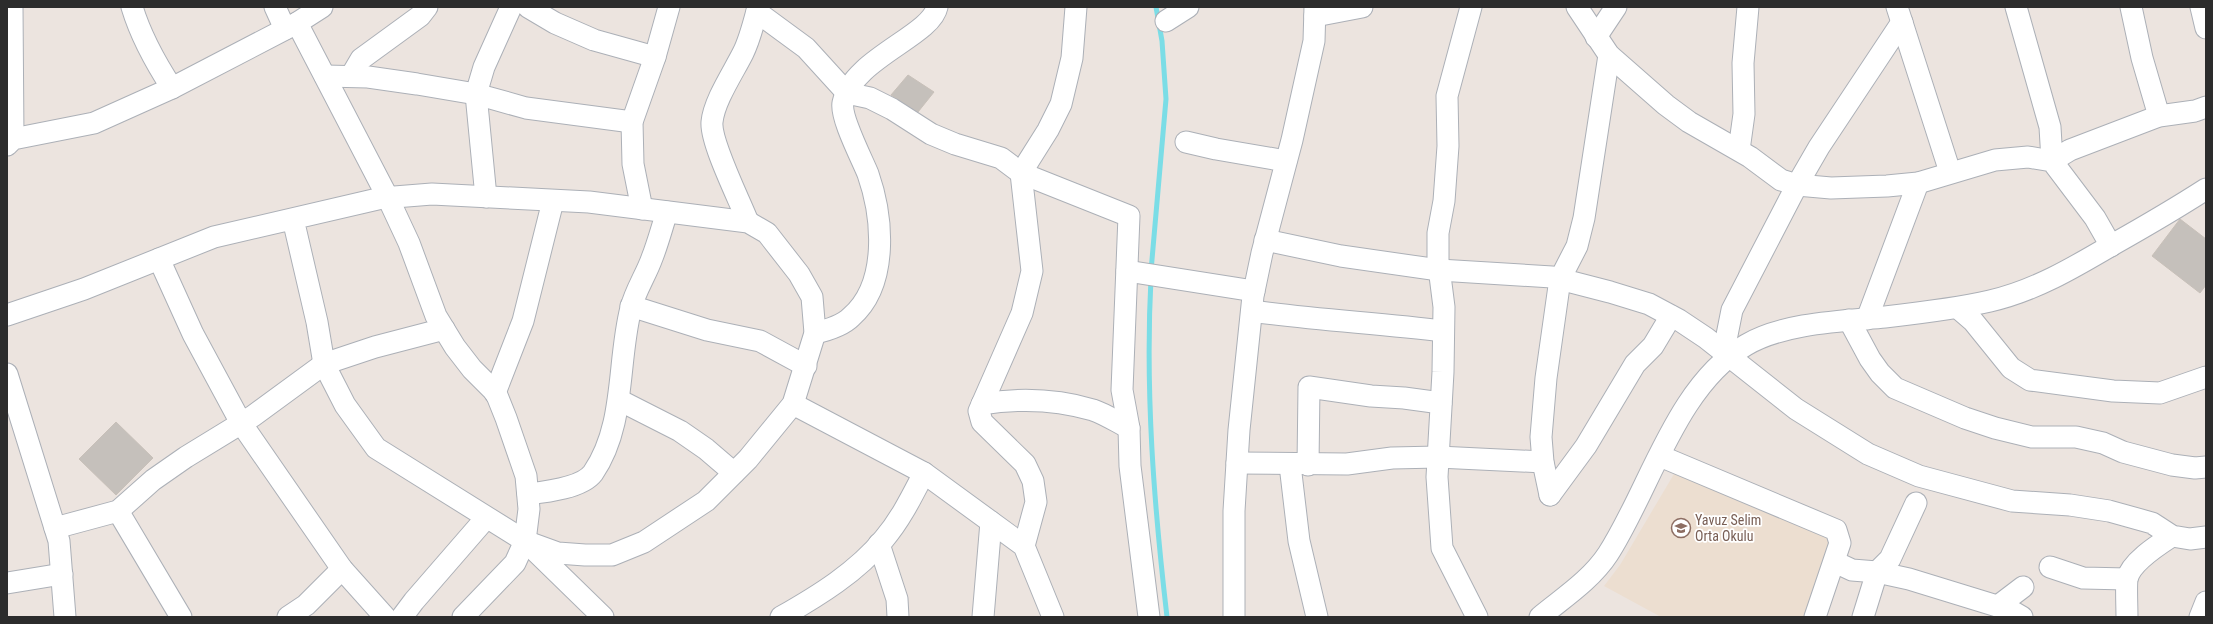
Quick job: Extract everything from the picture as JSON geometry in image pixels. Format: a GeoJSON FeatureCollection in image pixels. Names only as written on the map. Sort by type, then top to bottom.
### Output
{"type":"FeatureCollection","features":[{"type":"Feature","properties":{"kind":"street"},"geometry":{"type":"LineString","coordinates":[[12,7],[10,142],[94,123],[172,88],[291,26],[322,7]]}},
{"type":"Feature","properties":{"kind":"street"},"geometry":{"type":"LineString","coordinates":[[132,7],[140,32],[155,62],[172,88]]}},
{"type":"Feature","properties":{"kind":"street"},"geometry":{"type":"LineString","coordinates":[[274,7],[291,26],[325,76],[388,198],[409,243],[436,316],[472,369],[495,392],[506,418],[526,476],[529,509],[525,541],[515,563],[463,617]]}},
{"type":"Feature","properties":{"kind":"street"},"geometry":{"type":"LineString","coordinates":[[351,76],[361,59],[420,16],[427,7]]}},
{"type":"Feature","properties":{"kind":"street"},"geometry":{"type":"LineString","coordinates":[[486,197],[476,94],[484,67],[511,7]]}},
{"type":"Feature","properties":{"kind":"street"},"geometry":{"type":"LineString","coordinates":[[528,7],[555,23],[594,40],[655,57]]}},
{"type":"Feature","properties":{"kind":"street"},"geometry":{"type":"LineString","coordinates":[[642,209],[633,164],[632,122],[655,57],[669,7]]}},
{"type":"Feature","properties":{"kind":"street"},"geometry":{"type":"LineString","coordinates":[[816,333],[831,329],[851,318],[868,298],[878,260],[878,217],[868,175],[847,122],[843,103],[850,86],[866,68],[922,27],[936,11],[937,7]]}},
{"type":"Feature","properties":{"kind":"street"},"geometry":{"type":"LineString","coordinates":[[1024,546],[1036,502],[1033,481],[1025,464],[982,422],[980,411],[1022,313],[1032,271],[1021,173],[1048,130],[1061,104],[1072,58],[1076,7]]}},
{"type":"Feature","properties":{"kind":"street"},"geometry":{"type":"LineString","coordinates":[[1166,20],[1188,7]]}},
{"type":"Feature","properties":{"kind":"street"},"geometry":{"type":"LineString","coordinates":[[1234,617],[1234,511],[1237,463],[1253,301],[1265,240],[1286,161],[1314,41],[1315,11],[1362,7]]}},
{"type":"Feature","properties":{"kind":"street"},"geometry":{"type":"LineString","coordinates":[[1471,7],[1447,96],[1448,146],[1444,201],[1438,232],[1443,331],[1437,478],[1442,548],[1477,617]]}},
{"type":"Feature","properties":{"kind":"street"},"geometry":{"type":"LineString","coordinates":[[1577,7],[1609,55],[1666,105],[1689,122],[1739,150],[1781,180],[1797,185],[1831,188],[1918,183],[1950,172],[1995,160],[2028,157],[2052,161],[2070,150],[2159,116],[2195,111],[2206,107]]}},
{"type":"Feature","properties":{"kind":"street"},"geometry":{"type":"LineString","coordinates":[[1596,37],[1616,7]]}},
{"type":"Feature","properties":{"kind":"street"},"geometry":{"type":"LineString","coordinates":[[1739,150],[1744,114],[1743,63],[1748,7]]}},
{"type":"Feature","properties":{"kind":"street"},"geometry":{"type":"LineString","coordinates":[[2016,7],[2050,127],[2052,161],[2095,218],[2111,246]]}},
{"type":"Feature","properties":{"kind":"street"},"geometry":{"type":"LineString","coordinates":[[2131,7],[2142,58],[2159,116]]}},
{"type":"Feature","properties":{"kind":"street"},"geometry":{"type":"LineString","coordinates":[[2201,7],[2206,28]]}},
{"type":"Feature","properties":{"kind":"street"},"geometry":{"type":"LineString","coordinates":[[748,222],[719,153],[713,136],[712,122],[718,104],[744,51],[758,9],[806,48],[847,93],[870,98],[892,109],[931,134],[955,144],[1002,158],[1021,173],[1129,216],[1133,272],[1122,390],[1129,428],[1130,466],[1149,617]]}},
{"type":"Feature","properties":{"kind":"street"},"geometry":{"type":"LineString","coordinates":[[1900,15],[1950,172]]}},
{"type":"Feature","properties":{"kind":"street"},"geometry":{"type":"LineString","coordinates":[[1730,356],[1726,340],[1732,310],[1797,185],[1900,15]]}},
{"type":"Feature","properties":{"kind":"street"},"geometry":{"type":"LineString","coordinates":[[1609,55],[1584,218],[1577,246],[1560,279],[1546,378],[1541,437],[1543,462],[1550,495],[1586,446],[1635,364],[1653,346],[1671,316]]}},
{"type":"Feature","properties":{"kind":"street"},"geometry":{"type":"LineString","coordinates":[[325,76],[351,76],[396,81],[476,94],[526,108],[632,122]]}},
{"type":"Feature","properties":{"kind":"street"},"geometry":{"type":"LineString","coordinates":[[1186,142],[1216,149],[1286,161]]}},
{"type":"Feature","properties":{"kind":"street"},"geometry":{"type":"LineString","coordinates":[[1918,183],[1858,319],[1870,360],[1895,388],[1965,418],[2018,434],[2032,437],[2076,437],[2103,443],[2123,452],[2172,465],[2195,468],[2206,467]]}},
{"type":"Feature","properties":{"kind":"street"},"geometry":{"type":"LineString","coordinates":[[1540,617],[1585,580],[1607,556],[1626,523],[1683,411],[1698,390],[1730,356],[1747,344],[1770,335],[1809,325],[1958,308],[2015,295],[2072,269],[2154,223],[2206,189]]}},
{"type":"Feature","properties":{"kind":"street"},"geometry":{"type":"LineString","coordinates":[[7,315],[84,289],[214,237],[293,219],[388,198],[432,194],[589,202],[748,222],[767,233],[799,274],[812,297],[816,333],[793,404],[734,473],[706,501],[644,542],[612,555],[558,553],[525,541],[376,448],[345,405],[324,364],[317,322],[293,219]]}},
{"type":"Feature","properties":{"kind":"street"},"geometry":{"type":"LineString","coordinates":[[495,392],[523,321],[553,201]]}},
{"type":"Feature","properties":{"kind":"street"},"geometry":{"type":"LineString","coordinates":[[528,494],[572,486],[592,474],[605,449],[619,400],[625,336],[631,306],[652,258],[667,212]]}},
{"type":"Feature","properties":{"kind":"street"},"geometry":{"type":"LineString","coordinates":[[1265,240],[1341,256],[1439,270],[1514,274],[1560,279],[1610,292],[1648,304],[1671,316],[1706,338],[1796,409],[1868,454],[1919,476],[2012,501],[2070,505],[2109,511],[2152,523],[2172,536],[2190,538],[2206,537]]}},
{"type":"Feature","properties":{"kind":"street"},"geometry":{"type":"LineString","coordinates":[[159,259],[193,334],[241,423],[342,569],[385,617]]}},
{"type":"Feature","properties":{"kind":"street"},"geometry":{"type":"LineString","coordinates":[[1133,272],[1162,277],[1253,301],[1299,318],[1352,321],[1443,331]]}},
{"type":"Feature","properties":{"kind":"street"},"geometry":{"type":"LineString","coordinates":[[631,306],[707,330],[760,341],[806,366]]}},
{"type":"Feature","properties":{"kind":"street"},"geometry":{"type":"LineString","coordinates":[[1958,308],[1973,321],[2011,368],[2030,380],[2113,390],[2160,393],[2206,377]]}},
{"type":"Feature","properties":{"kind":"street"},"geometry":{"type":"LineString","coordinates":[[55,528],[118,511],[153,480],[241,423],[324,364],[444,329]]}},
{"type":"Feature","properties":{"kind":"street"},"geometry":{"type":"LineString","coordinates":[[7,374],[13,416],[59,541],[65,617]]}},
{"type":"Feature","properties":{"kind":"street"},"geometry":{"type":"LineString","coordinates":[[1317,617],[1299,541],[1299,465],[1309,387],[1371,396],[1441,403]]}},
{"type":"Feature","properties":{"kind":"street"},"geometry":{"type":"LineString","coordinates":[[619,400],[680,431],[706,449],[734,473]]}},
{"type":"Feature","properties":{"kind":"street"},"geometry":{"type":"LineString","coordinates":[[982,404],[1009,400],[1064,403],[1094,411],[1129,428]]}},
{"type":"Feature","properties":{"kind":"street"},"geometry":{"type":"LineString","coordinates":[[793,404],[924,473],[1024,546],[1053,617]]}},
{"type":"Feature","properties":{"kind":"street"},"geometry":{"type":"LineString","coordinates":[[1660,456],[1836,530],[1840,543],[1835,562],[1814,617]]}},
{"type":"Feature","properties":{"kind":"street"},"geometry":{"type":"LineString","coordinates":[[1237,463],[1299,465],[1347,464],[1392,458],[1438,457],[1543,462]]}},
{"type":"Feature","properties":{"kind":"street"},"geometry":{"type":"LineString","coordinates":[[792,614],[834,584],[879,544],[905,510],[924,473]]}},
{"type":"Feature","properties":{"kind":"street"},"geometry":{"type":"LineString","coordinates":[[1863,617],[1877,572],[1890,559],[1916,503]]}},
{"type":"Feature","properties":{"kind":"street"},"geometry":{"type":"LineString","coordinates":[[118,511],[181,617]]}},
{"type":"Feature","properties":{"kind":"street"},"geometry":{"type":"LineString","coordinates":[[402,617],[414,601],[486,518]]}},
{"type":"Feature","properties":{"kind":"street"},"geometry":{"type":"LineString","coordinates":[[983,617],[991,522]]}},
{"type":"Feature","properties":{"kind":"street"},"geometry":{"type":"LineString","coordinates":[[2127,617],[2127,579],[2133,568],[2151,550],[2172,536]]}},
{"type":"Feature","properties":{"kind":"street"},"geometry":{"type":"LineString","coordinates":[[525,541],[603,617]]}},
{"type":"Feature","properties":{"kind":"street"},"geometry":{"type":"LineString","coordinates":[[879,544],[897,599],[898,617]]}},
{"type":"Feature","properties":{"kind":"street"},"geometry":{"type":"LineString","coordinates":[[1835,562],[1852,570],[1877,572],[1909,579],[2010,610],[2022,617]]}},
{"type":"Feature","properties":{"kind":"street"},"geometry":{"type":"LineString","coordinates":[[2050,567],[2083,578],[2127,579]]}},
{"type":"Feature","properties":{"kind":"street"},"geometry":{"type":"LineString","coordinates":[[288,617],[306,605],[342,569]]}},
{"type":"Feature","properties":{"kind":"street"},"geometry":{"type":"LineString","coordinates":[[7,583],[62,574]]}},
{"type":"Feature","properties":{"kind":"street"},"geometry":{"type":"LineString","coordinates":[[1998,606],[2023,587]]}},
{"type":"Feature","properties":{"kind":"street"},"geometry":{"type":"LineString","coordinates":[[2200,617],[2206,602]]}},
{"type":"Feature","properties":{"kind":"shaded area"},"geometry":{"type":"Polygon","coordinates":[[[1674,474],[1831,537],[1807,617],[1661,617],[1604,586],[1620,565],[1674,474]]]}},
{"type":"Feature","properties":{"kind":"building"},"geometry":{"type":"Polygon","coordinates":[[[908,75],[934,92],[918,112],[891,95],[908,75]]]}},
{"type":"Feature","properties":{"kind":"building"},"geometry":{"type":"Polygon","coordinates":[[[2180,219],[2206,239],[2206,285],[2200,293],[2152,256],[2180,219]]]}},
{"type":"Feature","properties":{"kind":"building"},"geometry":{"type":"Polygon","coordinates":[[[116,422],[153,458],[116,495],[79,459],[116,422]]]}},
{"type":"Feature","properties":{"kind":"waterway"},"geometry":{"type":"LineString","coordinates":[[1151,271],[1166,99],[1162,41],[1156,7]]}},
{"type":"Feature","properties":{"kind":"waterway"},"geometry":{"type":"LineString","coordinates":[[1151,278],[1149,363],[1152,448],[1158,533],[1167,617]]}},
{"type":"Feature","properties":{"kind":"place","name":"Yavuz Selim Orta Okulu"},"geometry":{"type":"Point","coordinates":[1681,528]}}]}
